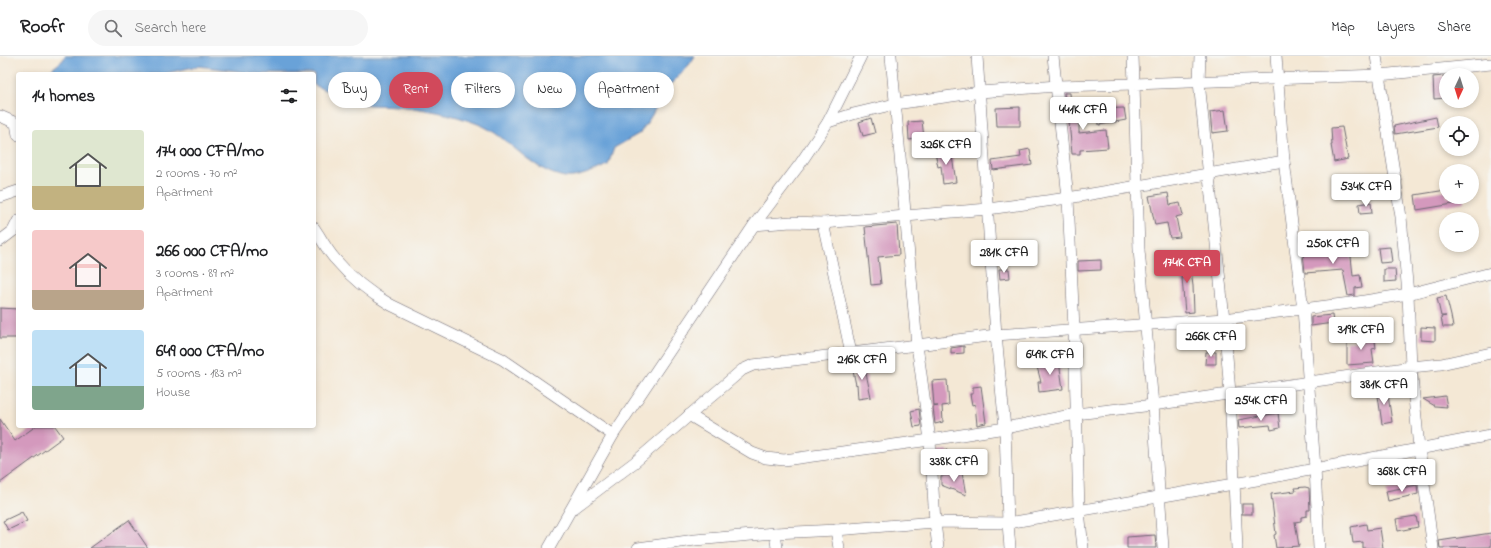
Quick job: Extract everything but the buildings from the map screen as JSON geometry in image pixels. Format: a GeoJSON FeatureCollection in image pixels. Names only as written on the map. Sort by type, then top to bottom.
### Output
{"type":"FeatureCollection","features":[{"type":"Feature","properties":{"kind":"street"},"geometry":{"type":"LineString","coordinates":[[549,548],[613,435],[754,225],[800,164],[828,122],[862,56]]}},
{"type":"Feature","properties":{"kind":"street"},"geometry":{"type":"LineString","coordinates":[[891,56],[918,345],[930,440],[938,548]]}},
{"type":"Feature","properties":{"kind":"street"},"geometry":{"type":"LineString","coordinates":[[977,56],[996,335],[1005,428],[1010,548]]}},
{"type":"Feature","properties":{"kind":"street"},"geometry":{"type":"LineString","coordinates":[[1053,56],[1068,198],[1074,329],[1079,511],[1083,548]]}},
{"type":"Feature","properties":{"kind":"street"},"geometry":{"type":"LineString","coordinates":[[1133,56],[1140,250],[1163,548]]}},
{"type":"Feature","properties":{"kind":"street"},"geometry":{"type":"LineString","coordinates":[[1200,56],[1199,82],[1224,319],[1230,393],[1237,548]]}},
{"type":"Feature","properties":{"kind":"street"},"geometry":{"type":"LineString","coordinates":[[1276,56],[1284,161],[1303,308],[1316,468],[1319,548]]}},
{"type":"Feature","properties":{"kind":"street"},"geometry":{"type":"LineString","coordinates":[[1376,56],[1401,217],[1408,294],[1411,366],[1419,448],[1433,548]]}},
{"type":"Feature","properties":{"kind":"street"},"geometry":{"type":"LineString","coordinates":[[828,122],[853,114],[895,104],[980,92],[1057,86],[1379,75],[1491,64]]}},
{"type":"Feature","properties":{"kind":"street"},"geometry":{"type":"LineString","coordinates":[[0,116],[16,123]]}},
{"type":"Feature","properties":{"kind":"street"},"geometry":{"type":"LineString","coordinates":[[754,225],[790,222],[823,223],[988,209],[1068,198],[1284,161]]}},
{"type":"Feature","properties":{"kind":"street"},"geometry":{"type":"LineString","coordinates":[[0,197],[16,192]]}},
{"type":"Feature","properties":{"kind":"street"},"geometry":{"type":"LineString","coordinates":[[823,223],[851,353]]}},
{"type":"Feature","properties":{"kind":"street"},"geometry":{"type":"LineString","coordinates":[[0,241],[13,231],[16,225]]}},
{"type":"Feature","properties":{"kind":"street"},"geometry":{"type":"LineString","coordinates":[[316,231],[335,260],[350,276],[375,296],[391,306],[502,359],[613,435]]}},
{"type":"Feature","properties":{"kind":"street"},"geometry":{"type":"LineString","coordinates":[[570,511],[635,462],[733,376],[742,370],[753,366],[996,335],[1224,319],[1408,294],[1491,273]]}},
{"type":"Feature","properties":{"kind":"street"},"geometry":{"type":"LineString","coordinates":[[690,415],[752,453],[766,458],[784,460],[930,440],[1005,428],[1076,414],[1153,405],[1411,366],[1441,364],[1491,353]]}},
{"type":"Feature","properties":{"kind":"street"},"geometry":{"type":"LineString","coordinates":[[638,548],[698,544],[775,533],[935,522],[1008,523],[1159,497],[1491,435]]}},
{"type":"Feature","properties":{"kind":"street"},"geometry":{"type":"LineString","coordinates":[[836,530],[838,548]]}},
{"type":"Feature","properties":{"kind":"street"},"geometry":{"type":"LineString","coordinates":[[775,533],[777,548]]}},
{"type":"Feature","properties":{"kind":"water"},"geometry":{"type":"Polygon","coordinates":[[[65,56],[695,56],[689,65],[674,81],[674,72],[584,72],[584,108],[656,108],[640,133],[614,148],[608,165],[575,177],[565,177],[541,168],[530,161],[500,136],[478,124],[459,117],[414,108],[443,108],[443,72],[389,72],[389,106],[381,105],[381,72],[328,72],[328,92],[316,86],[316,72],[244,72],[198,66],[172,72],[48,72],[63,60],[65,56]]]}}]}
